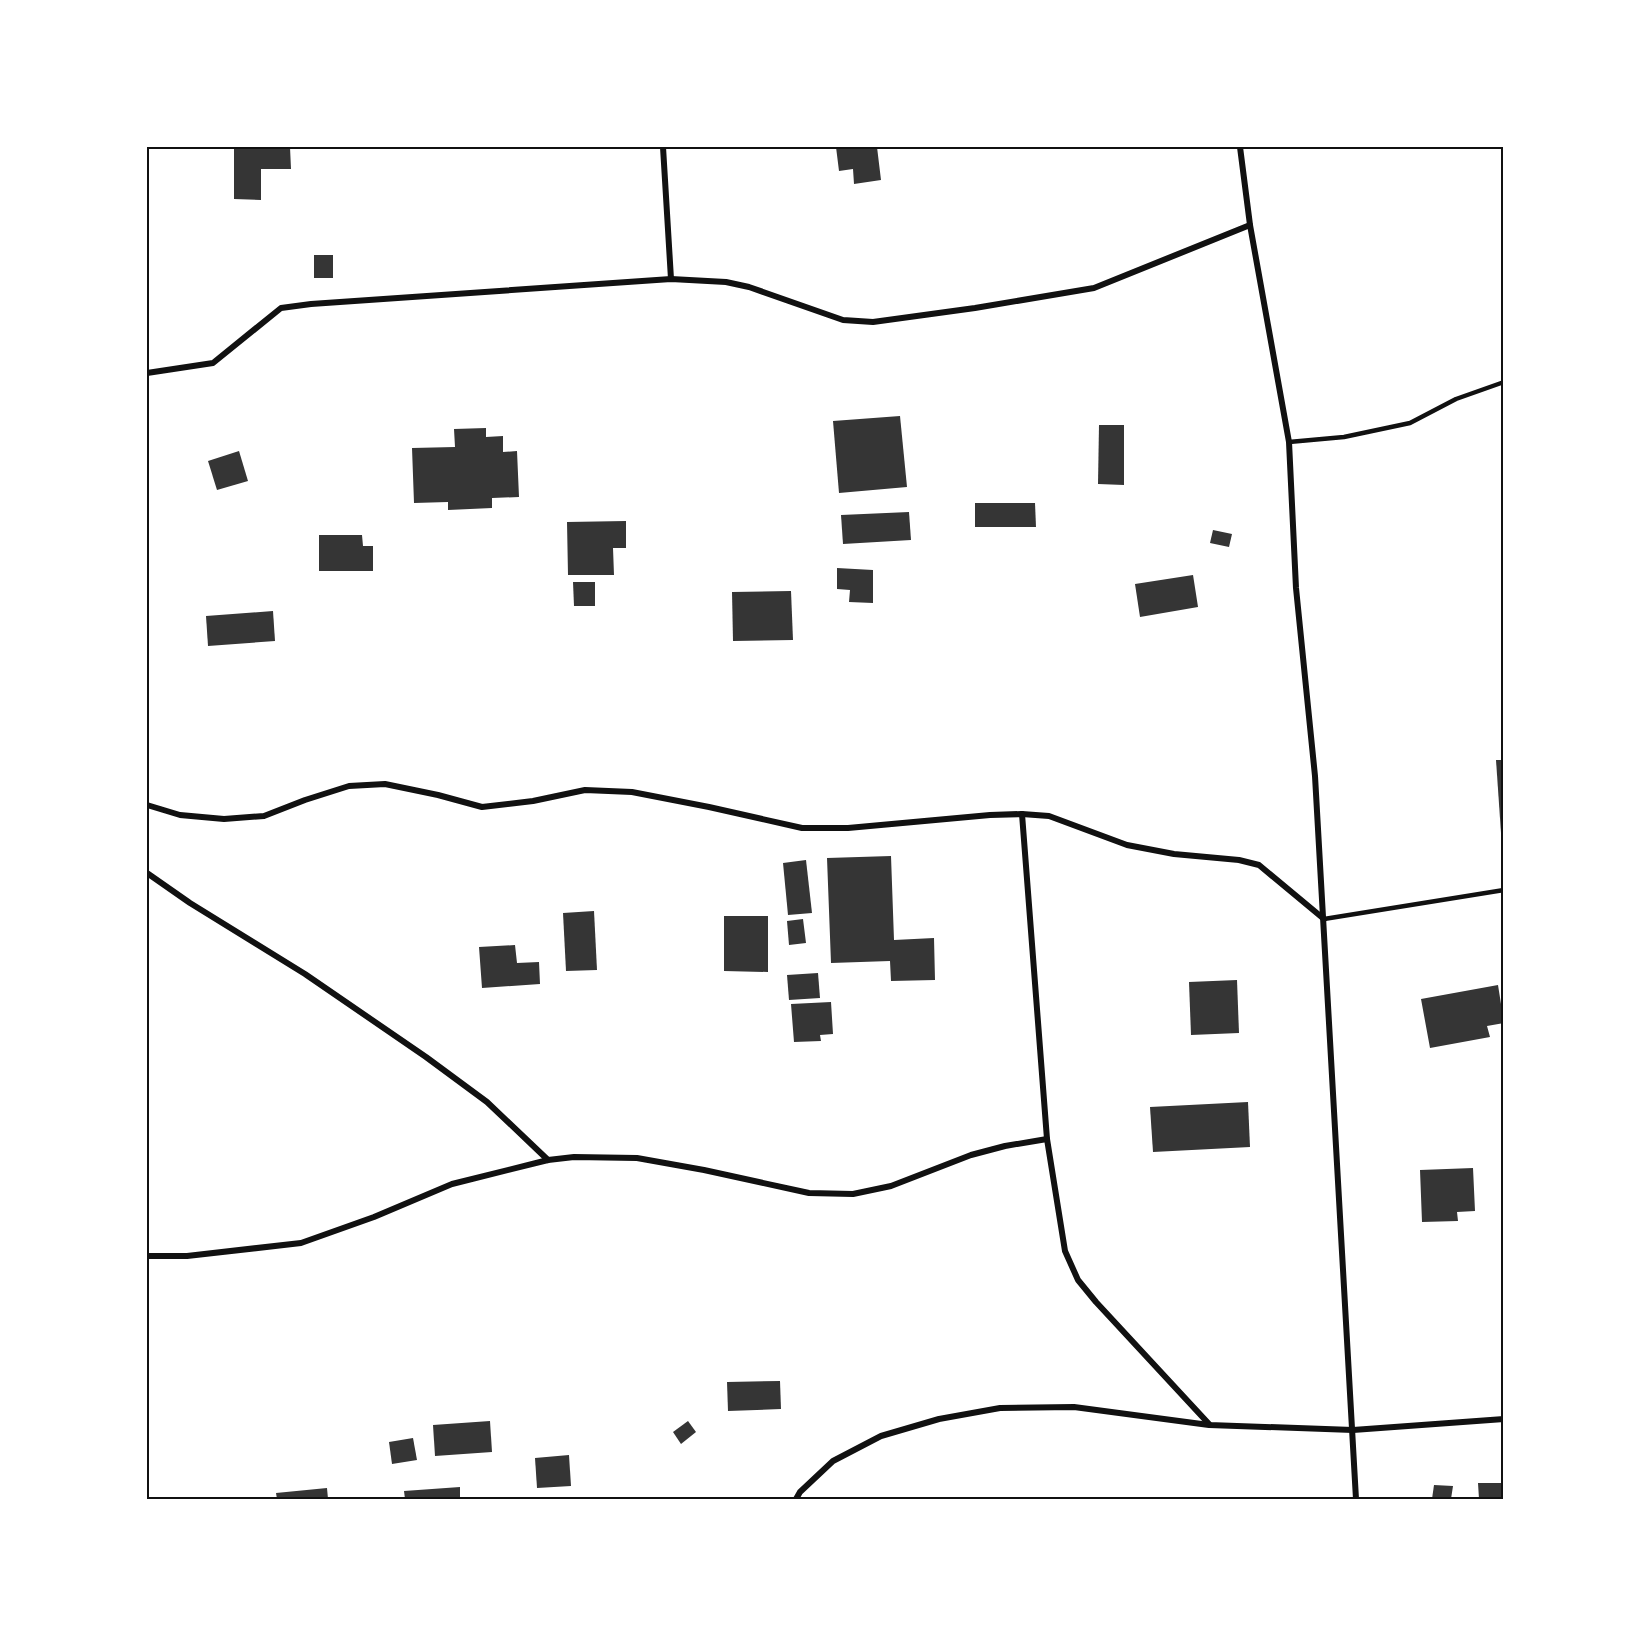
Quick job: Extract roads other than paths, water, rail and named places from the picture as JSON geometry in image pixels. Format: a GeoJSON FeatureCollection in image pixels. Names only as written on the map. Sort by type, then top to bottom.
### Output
{"type":"FeatureCollection","features":[{"type":"Feature","properties":{"kind":"street"},"geometry":{"type":"LineString","coordinates":[[663,147],[671,279]]}},
{"type":"Feature","properties":{"kind":"street"},"geometry":{"type":"LineString","coordinates":[[1240,147],[1250,225],[1288,442],[1296,588],[1315,776],[1356,1499]]}},
{"type":"Feature","properties":{"kind":"street"},"geometry":{"type":"LineString","coordinates":[[147,373],[213,363],[281,308],[671,279],[726,282],[748,287],[843,320],[873,322],[1094,288],[1250,225]]}},
{"type":"Feature","properties":{"kind":"street"},"geometry":{"type":"LineString","coordinates":[[147,805],[180,815],[224,819],[264,816],[349,786],[385,784],[482,807],[533,801],[585,790],[632,792],[802,828],[848,828],[990,815],[1049,816],[1127,845],[1174,854],[1239,860],[1258,865],[1324,919]]}},
{"type":"Feature","properties":{"kind":"street"},"geometry":{"type":"LineString","coordinates":[[1022,814],[1047,1139],[1065,1251],[1078,1280],[1209,1425]]}},
{"type":"Feature","properties":{"kind":"street"},"geometry":{"type":"LineString","coordinates":[[147,873],[190,903],[305,974],[426,1057],[487,1102],[548,1160]]}},
{"type":"Feature","properties":{"kind":"street"},"geometry":{"type":"LineString","coordinates":[[147,1256],[187,1257],[301,1243],[374,1217],[452,1184],[548,1160],[574,1156],[637,1158],[809,1193],[853,1194],[891,1186],[971,1155],[1005,1146],[1047,1139]]}},
{"type":"Feature","properties":{"kind":"street"},"geometry":{"type":"LineString","coordinates":[[796,1499],[800,1492],[833,1461],[881,1436],[939,1419],[1000,1408],[1074,1407],[1209,1425],[1353,1430],[1504,1419]]}},
{"type":"Feature","properties":{"kind":"lane"},"geometry":{"type":"LineString","coordinates":[[1288,442],[1344,437],[1410,423],[1456,399],[1504,382]]}},
{"type":"Feature","properties":{"kind":"lane"},"geometry":{"type":"LineString","coordinates":[[1324,919],[1504,890]]}}]}
